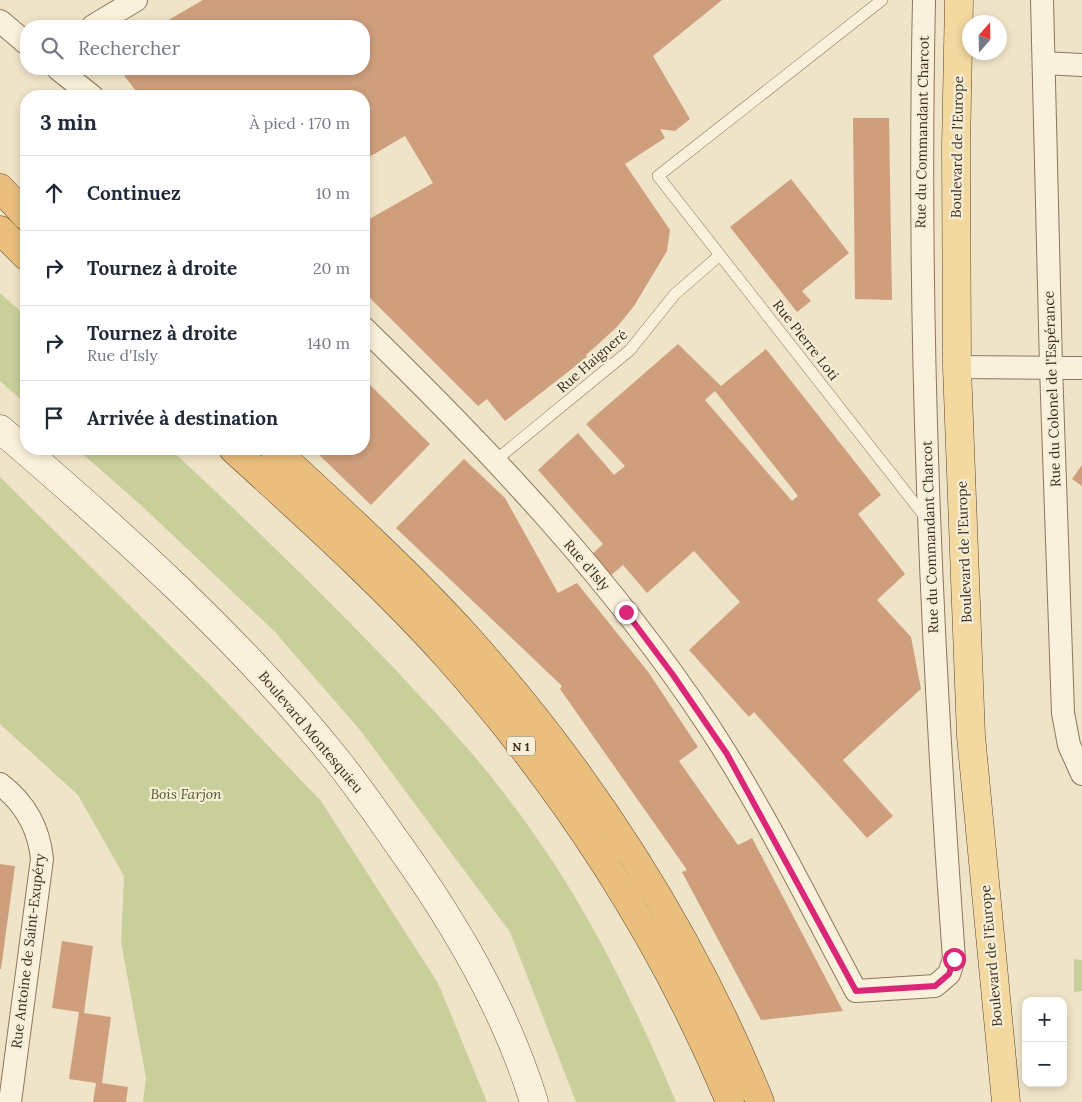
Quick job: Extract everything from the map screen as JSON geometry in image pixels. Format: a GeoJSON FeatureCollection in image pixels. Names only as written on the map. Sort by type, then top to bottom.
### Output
{"type":"FeatureCollection","features":[{"type":"Feature","properties":{"kind":"highway"},"geometry":{"type":"LineString","coordinates":[[0,188],[20,210]]}},
{"type":"Feature","properties":{"kind":"highway"},"geometry":{"type":"LineString","coordinates":[[0,230],[20,250]]}},
{"type":"Feature","properties":{"kind":"highway","name":"N 1"},"geometry":{"type":"LineString","coordinates":[[239,455],[357,564],[415,622],[463,675],[526,751],[586,835],[632,908],[681,997],[730,1102]]}},
{"type":"Feature","properties":{"kind":"highway","name":"N 1"},"geometry":{"type":"LineString","coordinates":[[280,455],[393,560],[442,611],[492,666],[559,749],[610,820],[677,930],[723,1019],[760,1102]]}},
{"type":"Feature","properties":{"kind":"main road","name":"Boulevard de l'Europe"},"geometry":{"type":"LineString","coordinates":[[959,0],[956,138],[966,367],[987,748],[1021,1102]]}},
{"type":"Feature","properties":{"kind":"main road"},"geometry":{"type":"LineString","coordinates":[[975,0],[975,15]]}},
{"type":"Feature","properties":{"kind":"main road","name":"Boulevard de l'Europe"},"geometry":{"type":"LineString","coordinates":[[974,60],[966,367],[972,751],[1006,1102]]}},
{"type":"Feature","properties":{"kind":"main road","name":"Boulevard Montesquieu"},"geometry":{"type":"LineString","coordinates":[[0,429],[20,447]]}},
{"type":"Feature","properties":{"kind":"main road","name":"Boulevard Montesquieu"},"geometry":{"type":"LineString","coordinates":[[29,455],[87,506],[222,633],[272,686],[336,759],[411,861],[464,944],[499,1013],[534,1102]]}},
{"type":"Feature","properties":{"kind":"street"},"geometry":{"type":"LineString","coordinates":[[103,20],[136,0]]}},
{"type":"Feature","properties":{"kind":"street","name":"Rue du Commandant Charcot"},"geometry":{"type":"LineString","coordinates":[[856,991],[935,986],[949,974],[954,959],[938,723],[921,253],[924,0]]}},
{"type":"Feature","properties":{"kind":"street","name":"Rue du Colonel de l'Espérance"},"geometry":{"type":"LineString","coordinates":[[1042,0],[1051,367],[1063,713],[1069,745],[1082,774]]}},
{"type":"Feature","properties":{"kind":"street"},"geometry":{"type":"LineString","coordinates":[[0,21],[20,38]]}},
{"type":"Feature","properties":{"kind":"street"},"geometry":{"type":"LineString","coordinates":[[1044,63],[1082,65]]}},
{"type":"Feature","properties":{"kind":"street"},"geometry":{"type":"LineString","coordinates":[[66,75],[84,90]]}},
{"type":"Feature","properties":{"kind":"street","name":"Rue d'Isly"},"geometry":{"type":"LineString","coordinates":[[370,334],[496,460],[616,599],[707,723],[740,777],[856,991]]}},
{"type":"Feature","properties":{"kind":"street"},"geometry":{"type":"LineString","coordinates":[[966,367],[1082,368]]}},
{"type":"Feature","properties":{"kind":"street","name":"Rue Antoine de Saint-Exupéry"},"geometry":{"type":"LineString","coordinates":[[0,784],[14,795],[26,810],[36,829],[42,859],[10,1102]]}},
{"type":"Feature","properties":{"kind":"lane","name":"Rue Pierre Loti"},"geometry":{"type":"LineString","coordinates":[[882,0],[658,176],[930,523]]}},
{"type":"Feature","properties":{"kind":"lane","name":"Rue Haigneré"},"geometry":{"type":"LineString","coordinates":[[496,460],[630,350],[675,294],[720,255]]}},
{"type":"Feature","properties":{"kind":"green space"},"geometry":{"type":"Polygon","coordinates":[[[0,293],[20,311],[20,399],[0,381],[0,293]]]}},
{"type":"Feature","properties":{"kind":"green space"},"geometry":{"type":"Polygon","coordinates":[[[84,455],[176,455],[310,583],[392,666],[463,743],[530,828],[578,902],[621,980],[676,1102],[576,1102],[510,932],[360,730],[274,631],[143,507],[84,455]]]}},
{"type":"Feature","properties":{"kind":"green space","name":"Bois Farjon"},"geometry":{"type":"Polygon","coordinates":[[[0,477],[211,686],[321,801],[438,983],[487,1102],[143,1102],[146,1078],[121,942],[124,876],[78,795],[0,724],[0,477]]]}},
{"type":"Feature","properties":{"kind":"green space"},"geometry":{"type":"Polygon","coordinates":[[[1074,959],[1082,960],[1082,991],[1074,992],[1074,959]]]}},
{"type":"Feature","properties":{"kind":"building"},"geometry":{"type":"Polygon","coordinates":[[[203,0],[722,0],[653,56],[690,119],[675,131],[660,129],[665,138],[625,164],[670,230],[667,251],[634,306],[617,327],[586,355],[587,357],[505,421],[487,399],[478,406],[370,298],[370,219],[433,183],[405,136],[370,156],[370,90],[135,90],[124,75],[370,75],[370,20],[168,20],[203,0]]]}},
{"type":"Feature","properties":{"kind":"building"},"geometry":{"type":"Polygon","coordinates":[[[853,118],[889,118],[892,300],[855,299],[853,118]]]}},
{"type":"Feature","properties":{"kind":"building"},"geometry":{"type":"Polygon","coordinates":[[[791,179],[849,253],[802,291],[811,301],[797,312],[730,227],[791,179]]]}},
{"type":"Feature","properties":{"kind":"building"},"geometry":{"type":"Polygon","coordinates":[[[678,344],[721,386],[766,349],[881,495],[858,514],[905,574],[877,600],[911,637],[921,689],[843,760],[893,816],[867,838],[754,712],[749,717],[689,650],[740,602],[694,551],[647,593],[623,565],[608,578],[590,556],[603,544],[538,470],[578,433],[614,475],[625,466],[586,424],[678,344]],[[715,391],[705,400],[792,501],[798,496],[715,391]]]}},
{"type":"Feature","properties":{"kind":"building"},"geometry":{"type":"Polygon","coordinates":[[[370,385],[430,444],[371,505],[319,455],[370,455],[370,385]]]}},
{"type":"Feature","properties":{"kind":"building"},"geometry":{"type":"Polygon","coordinates":[[[464,459],[505,498],[558,593],[577,583],[649,673],[698,747],[679,761],[738,845],[752,838],[843,1011],[761,1020],[682,872],[687,870],[560,689],[562,686],[396,528],[464,459]]]}},
{"type":"Feature","properties":{"kind":"building"},"geometry":{"type":"Polygon","coordinates":[[[1082,465],[1082,486],[1072,479],[1082,465]]]}},
{"type":"Feature","properties":{"kind":"building"},"geometry":{"type":"Polygon","coordinates":[[[0,864],[15,866],[1,969],[0,969],[0,864]]]}},
{"type":"Feature","properties":{"kind":"building"},"geometry":{"type":"Polygon","coordinates":[[[62,941],[93,946],[84,1013],[111,1017],[102,1083],[128,1087],[126,1102],[93,1102],[96,1083],[69,1079],[79,1012],[52,1008],[62,941]]]}},
{"type":"Feature","properties":{"kind":"route"},"geometry":{"type":"LineString","coordinates":[[626,612],[673,675],[727,754],[856,991],[935,986],[940,984],[949,974],[954,959]]}}]}
